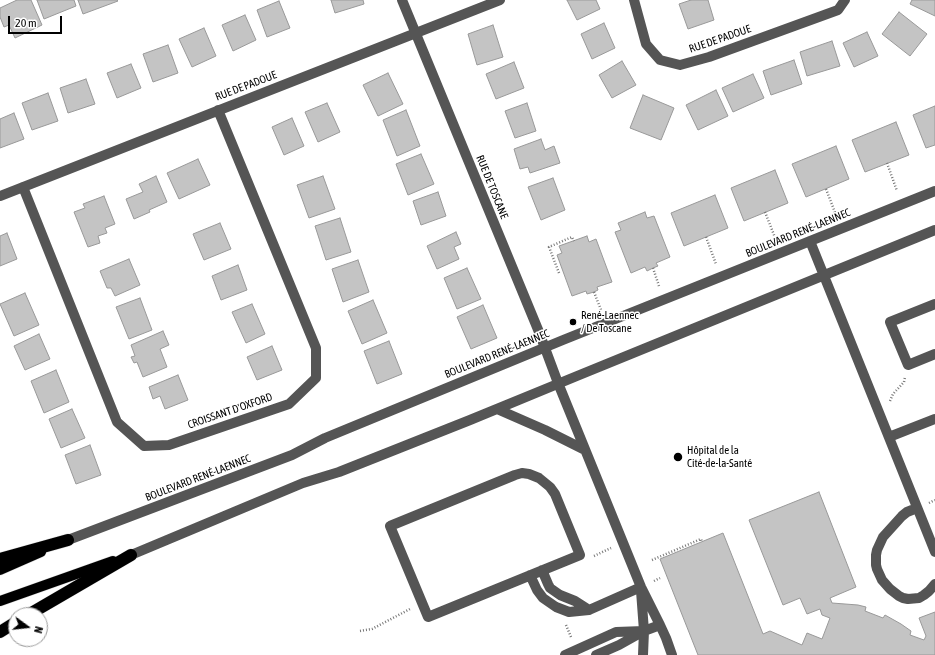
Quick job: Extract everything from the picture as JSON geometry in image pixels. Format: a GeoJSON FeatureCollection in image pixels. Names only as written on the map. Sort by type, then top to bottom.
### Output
{"type":"FeatureCollection","features":[{"type":"Feature","properties":{"kind":"highway"},"geometry":{"type":"LineString","coordinates":[[0,559],[68,540]]}},
{"type":"Feature","properties":{"kind":"highway"},"geometry":{"type":"LineString","coordinates":[[42,607],[131,555]]}},
{"type":"Feature","properties":{"kind":"main road"},"geometry":{"type":"LineString","coordinates":[[0,570],[68,540]]}},
{"type":"Feature","properties":{"kind":"main road"},"geometry":{"type":"LineString","coordinates":[[0,602],[131,555]]}},
{"type":"Feature","properties":{"kind":"street","name":"RUE DE TOSCANE"},"geometry":{"type":"LineString","coordinates":[[402,0],[545,348],[640,588]]}},
{"type":"Feature","properties":{"kind":"street","name":"RUE DE PADOUE"},"geometry":{"type":"LineString","coordinates":[[0,196],[500,0]]}},
{"type":"Feature","properties":{"kind":"street","name":"RUE DE PADOUE"},"geometry":{"type":"LineString","coordinates":[[634,0],[646,44],[660,60],[680,65],[709,57],[838,10],[845,0]]}},
{"type":"Feature","properties":{"kind":"street","name":"CROISSANT D'OXFORD"},"geometry":{"type":"LineString","coordinates":[[23,187],[117,422],[144,446],[169,445],[289,404],[316,378],[316,348],[218,110]]}},
{"type":"Feature","properties":{"kind":"street","name":"BOULEVARD RENÉ-LAENNEC"},"geometry":{"type":"LineString","coordinates":[[68,540],[292,455],[326,438],[545,348],[935,191]]}},
{"type":"Feature","properties":{"kind":"street"},"geometry":{"type":"LineString","coordinates":[[131,555],[303,483],[339,472],[497,409],[935,230]]}},
{"type":"Feature","properties":{"kind":"street"},"geometry":{"type":"LineString","coordinates":[[810,241],[935,552]]}},
{"type":"Feature","properties":{"kind":"street"},"geometry":{"type":"LineString","coordinates":[[935,304],[890,322],[908,365],[935,354]]}},
{"type":"Feature","properties":{"kind":"street"},"geometry":{"type":"LineString","coordinates":[[497,409],[545,430],[585,450]]}},
{"type":"Feature","properties":{"kind":"street"},"geometry":{"type":"LineString","coordinates":[[889,437],[935,419]]}},
{"type":"Feature","properties":{"kind":"street"},"geometry":{"type":"LineString","coordinates":[[522,473],[529,474],[539,478],[550,487],[580,555],[542,570],[428,617],[390,526],[515,475],[522,473]]}},
{"type":"Feature","properties":{"kind":"street"},"geometry":{"type":"LineString","coordinates":[[917,508],[902,516],[883,537],[876,554],[877,569],[882,580],[890,589],[903,598],[919,598],[929,591],[935,584]]}},
{"type":"Feature","properties":{"kind":"street"},"geometry":{"type":"LineString","coordinates":[[542,570],[548,584],[554,591],[575,601],[589,610]]}},
{"type":"Feature","properties":{"kind":"street"},"geometry":{"type":"LineString","coordinates":[[530,575],[537,590],[543,598],[569,612],[589,610],[640,588]]}},
{"type":"Feature","properties":{"kind":"street"},"geometry":{"type":"LineString","coordinates":[[640,588],[660,625],[672,655]]}},
{"type":"Feature","properties":{"kind":"street"},"geometry":{"type":"LineString","coordinates":[[640,588],[644,631],[643,655]]}},
{"type":"Feature","properties":{"kind":"street"},"geometry":{"type":"LineString","coordinates":[[596,655],[644,631],[660,625]]}},
{"type":"Feature","properties":{"kind":"street"},"geometry":{"type":"LineString","coordinates":[[565,655],[616,632],[644,631]]}},
{"type":"Feature","properties":{"kind":"path"},"geometry":{"type":"LineString","coordinates":[[887,163],[897,190]]}},
{"type":"Feature","properties":{"kind":"path"},"geometry":{"type":"LineString","coordinates":[[826,188],[836,215]]}},
{"type":"Feature","properties":{"kind":"path"},"geometry":{"type":"LineString","coordinates":[[765,212],[776,240]]}},
{"type":"Feature","properties":{"kind":"path"},"geometry":{"type":"LineString","coordinates":[[559,273],[549,247],[572,237],[574,241]]}},
{"type":"Feature","properties":{"kind":"path"},"geometry":{"type":"LineString","coordinates":[[706,237],[716,264]]}},
{"type":"Feature","properties":{"kind":"path"},"geometry":{"type":"LineString","coordinates":[[653,268],[660,287]]}},
{"type":"Feature","properties":{"kind":"path"},"geometry":{"type":"LineString","coordinates":[[594,292],[601,310]]}},
{"type":"Feature","properties":{"kind":"path"},"geometry":{"type":"LineString","coordinates":[[887,404],[889,403],[893,394],[904,382],[908,365]]}},
{"type":"Feature","properties":{"kind":"path"},"geometry":{"type":"LineString","coordinates":[[652,560],[701,539],[702,542]]}},
{"type":"Feature","properties":{"kind":"path"},"geometry":{"type":"LineString","coordinates":[[360,631],[372,629],[399,614]]}},
{"type":"Feature","properties":{"kind":"building"},"geometry":{"type":"Polygon","coordinates":[[[17,0],[31,0],[42,25],[15,38],[9,25],[4,27],[0,17],[0,8],[17,0]]]}},
{"type":"Feature","properties":{"kind":"building"},"geometry":{"type":"Polygon","coordinates":[[[37,0],[74,0],[76,6],[44,19],[37,0]]]}},
{"type":"Feature","properties":{"kind":"building"},"geometry":{"type":"Polygon","coordinates":[[[78,0],[117,0],[118,1],[83,14],[78,0]]]}},
{"type":"Feature","properties":{"kind":"building"},"geometry":{"type":"Polygon","coordinates":[[[331,0],[363,0],[364,4],[335,13],[331,0]]]}},
{"type":"Feature","properties":{"kind":"building"},"geometry":{"type":"Polygon","coordinates":[[[567,0],[596,0],[600,9],[577,20],[567,0]]]}},
{"type":"Feature","properties":{"kind":"building"},"geometry":{"type":"Polygon","coordinates":[[[691,0],[708,0],[714,20],[688,29],[679,4],[691,0]]]}},
{"type":"Feature","properties":{"kind":"building"},"geometry":{"type":"Polygon","coordinates":[[[912,0],[935,0],[935,16],[910,4],[912,0]]]}},
{"type":"Feature","properties":{"kind":"building"},"geometry":{"type":"Polygon","coordinates":[[[279,1],[290,28],[267,37],[257,10],[279,1]]]}},
{"type":"Feature","properties":{"kind":"building"},"geometry":{"type":"Polygon","coordinates":[[[899,12],[927,34],[910,56],[882,34],[899,12]]]}},
{"type":"Feature","properties":{"kind":"building"},"geometry":{"type":"Polygon","coordinates":[[[245,15],[256,40],[233,51],[222,25],[245,15]]]}},
{"type":"Feature","properties":{"kind":"building"},"geometry":{"type":"Polygon","coordinates":[[[604,23],[615,48],[592,59],[581,34],[604,23]]]}},
{"type":"Feature","properties":{"kind":"building"},"geometry":{"type":"Polygon","coordinates":[[[493,25],[503,57],[477,65],[468,34],[493,25]]]}},
{"type":"Feature","properties":{"kind":"building"},"geometry":{"type":"Polygon","coordinates":[[[204,28],[216,56],[192,67],[179,39],[204,28]]]}},
{"type":"Feature","properties":{"kind":"building"},"geometry":{"type":"Polygon","coordinates":[[[867,32],[878,56],[854,67],[843,43],[867,32]]]}},
{"type":"Feature","properties":{"kind":"building"},"geometry":{"type":"Polygon","coordinates":[[[832,41],[840,66],[807,76],[800,52],[832,41]]]}},
{"type":"Feature","properties":{"kind":"building"},"geometry":{"type":"Polygon","coordinates":[[[168,45],[178,73],[153,82],[143,54],[168,45]]]}},
{"type":"Feature","properties":{"kind":"building"},"geometry":{"type":"Polygon","coordinates":[[[794,60],[802,84],[771,95],[763,71],[794,60]]]}},
{"type":"Feature","properties":{"kind":"building"},"geometry":{"type":"Polygon","coordinates":[[[622,61],[636,85],[612,98],[599,75],[622,61]]]}},
{"type":"Feature","properties":{"kind":"building"},"geometry":{"type":"Polygon","coordinates":[[[514,62],[524,88],[496,99],[486,74],[514,62]]]}},
{"type":"Feature","properties":{"kind":"building"},"geometry":{"type":"Polygon","coordinates":[[[131,64],[141,88],[117,98],[107,73],[131,64]]]}},
{"type":"Feature","properties":{"kind":"building"},"geometry":{"type":"Polygon","coordinates":[[[388,73],[403,104],[378,116],[363,85],[388,73]]]}},
{"type":"Feature","properties":{"kind":"building"},"geometry":{"type":"Polygon","coordinates":[[[753,74],[764,98],[733,112],[722,88],[753,74]]]}},
{"type":"Feature","properties":{"kind":"building"},"geometry":{"type":"Polygon","coordinates":[[[86,79],[95,104],[68,113],[60,88],[86,79]]]}},
{"type":"Feature","properties":{"kind":"building"},"geometry":{"type":"Polygon","coordinates":[[[716,90],[728,116],[698,130],[686,105],[716,90]]]}},
{"type":"Feature","properties":{"kind":"building"},"geometry":{"type":"Polygon","coordinates":[[[48,93],[58,121],[32,130],[22,103],[48,93]]]}},
{"type":"Feature","properties":{"kind":"building"},"geometry":{"type":"Polygon","coordinates":[[[643,95],[674,108],[661,140],[630,128],[643,95]]]}},
{"type":"Feature","properties":{"kind":"building"},"geometry":{"type":"Polygon","coordinates":[[[327,103],[340,132],[318,142],[305,112],[327,103]]]}},
{"type":"Feature","properties":{"kind":"building"},"geometry":{"type":"Polygon","coordinates":[[[527,103],[536,131],[515,138],[505,111],[527,103]]]}},
{"type":"Feature","properties":{"kind":"building"},"geometry":{"type":"Polygon","coordinates":[[[935,106],[935,145],[926,148],[913,115],[935,106]]]}},
{"type":"Feature","properties":{"kind":"building"},"geometry":{"type":"Polygon","coordinates":[[[406,110],[420,146],[397,156],[383,120],[406,110]]]}},
{"type":"Feature","properties":{"kind":"building"},"geometry":{"type":"Polygon","coordinates":[[[14,113],[24,139],[0,148],[0,119],[14,113]]]}},
{"type":"Feature","properties":{"kind":"building"},"geometry":{"type":"Polygon","coordinates":[[[292,118],[304,146],[284,155],[272,127],[292,118]]]}},
{"type":"Feature","properties":{"kind":"building"},"geometry":{"type":"Polygon","coordinates":[[[896,122],[909,155],[865,172],[852,140],[896,122]]]}},
{"type":"Feature","properties":{"kind":"building"},"geometry":{"type":"Polygon","coordinates":[[[541,139],[545,150],[554,146],[560,163],[530,173],[528,167],[520,169],[514,149],[541,139]]]}},
{"type":"Feature","properties":{"kind":"building"},"geometry":{"type":"Polygon","coordinates":[[[836,146],[849,179],[806,197],[792,164],[836,146]]]}},
{"type":"Feature","properties":{"kind":"building"},"geometry":{"type":"Polygon","coordinates":[[[421,154],[434,184],[408,195],[396,164],[421,154]]]}},
{"type":"Feature","properties":{"kind":"building"},"geometry":{"type":"Polygon","coordinates":[[[198,159],[210,185],[179,199],[167,173],[198,159]]]}},
{"type":"Feature","properties":{"kind":"building"},"geometry":{"type":"Polygon","coordinates":[[[775,170],[788,203],[744,221],[731,188],[775,170]]]}},
{"type":"Feature","properties":{"kind":"building"},"geometry":{"type":"Polygon","coordinates":[[[156,176],[167,202],[134,219],[126,199],[143,192],[139,184],[156,176]]]}},
{"type":"Feature","properties":{"kind":"building"},"geometry":{"type":"Polygon","coordinates":[[[323,176],[335,209],[309,218],[297,185],[323,176]]]}},
{"type":"Feature","properties":{"kind":"building"},"geometry":{"type":"Polygon","coordinates":[[[553,178],[565,210],[541,220],[528,187],[553,178]]]}},
{"type":"Feature","properties":{"kind":"building"},"geometry":{"type":"Polygon","coordinates":[[[438,192],[446,216],[421,225],[413,201],[438,192]]]}},
{"type":"Feature","properties":{"kind":"building"},"geometry":{"type":"Polygon","coordinates":[[[715,195],[728,228],[684,246],[671,213],[715,195]]]}},
{"type":"Feature","properties":{"kind":"building"},"geometry":{"type":"Polygon","coordinates":[[[104,196],[115,224],[105,228],[107,233],[98,236],[100,243],[88,247],[74,212],[85,208],[83,204],[104,196]]]}},
{"type":"Feature","properties":{"kind":"building"},"geometry":{"type":"Polygon","coordinates":[[[645,212],[647,218],[654,216],[670,257],[656,263],[658,266],[647,271],[645,267],[631,273],[615,232],[621,230],[618,223],[645,212]]]}},
{"type":"Feature","properties":{"kind":"building"},"geometry":{"type":"Polygon","coordinates":[[[340,218],[351,252],[326,260],[315,226],[340,218]]]}},
{"type":"Feature","properties":{"kind":"building"},"geometry":{"type":"Polygon","coordinates":[[[220,223],[231,249],[204,260],[193,234],[220,223]]]}},
{"type":"Feature","properties":{"kind":"building"},"geometry":{"type":"Polygon","coordinates":[[[456,232],[461,244],[454,247],[459,259],[437,269],[427,246],[456,232]]]}},
{"type":"Feature","properties":{"kind":"building"},"geometry":{"type":"Polygon","coordinates":[[[7,233],[17,259],[0,266],[0,236],[7,233]]]}},
{"type":"Feature","properties":{"kind":"building"},"geometry":{"type":"Polygon","coordinates":[[[587,236],[589,242],[596,239],[612,282],[597,287],[598,290],[594,292],[587,294],[586,291],[572,296],[557,255],[562,253],[559,246],[587,236]]]}},
{"type":"Feature","properties":{"kind":"building"},"geometry":{"type":"Polygon","coordinates":[[[129,259],[140,285],[115,296],[111,288],[107,288],[100,271],[129,259]]]}},
{"type":"Feature","properties":{"kind":"building"},"geometry":{"type":"Polygon","coordinates":[[[358,260],[369,292],[343,302],[332,269],[358,260]]]}},
{"type":"Feature","properties":{"kind":"building"},"geometry":{"type":"Polygon","coordinates":[[[238,265],[247,290],[221,300],[212,276],[238,265]]]}},
{"type":"Feature","properties":{"kind":"building"},"geometry":{"type":"Polygon","coordinates":[[[467,268],[481,299],[457,309],[444,278],[467,268]]]}},
{"type":"Feature","properties":{"kind":"building"},"geometry":{"type":"Polygon","coordinates":[[[25,293],[39,325],[14,336],[0,304],[25,293]]]}},
{"type":"Feature","properties":{"kind":"building"},"geometry":{"type":"Polygon","coordinates":[[[140,298],[152,330],[129,339],[116,307],[140,298]]]}},
{"type":"Feature","properties":{"kind":"building"},"geometry":{"type":"Polygon","coordinates":[[[373,300],[387,333],[362,344],[348,311],[373,300]]]}},
{"type":"Feature","properties":{"kind":"building"},"geometry":{"type":"Polygon","coordinates":[[[252,304],[265,334],[246,343],[232,312],[252,304]]]}},
{"type":"Feature","properties":{"kind":"building"},"geometry":{"type":"Polygon","coordinates":[[[483,305],[497,338],[471,349],[457,317],[483,305]]]}},
{"type":"Feature","properties":{"kind":"building"},"geometry":{"type":"Polygon","coordinates":[[[163,331],[169,345],[160,349],[167,367],[143,377],[137,362],[134,363],[131,357],[135,356],[131,345],[163,331]]]}},
{"type":"Feature","properties":{"kind":"building"},"geometry":{"type":"Polygon","coordinates":[[[39,334],[50,359],[25,370],[14,346],[39,334]]]}},
{"type":"Feature","properties":{"kind":"building"},"geometry":{"type":"Polygon","coordinates":[[[389,341],[402,374],[377,384],[364,351],[389,341]]]}},
{"type":"Feature","properties":{"kind":"building"},"geometry":{"type":"Polygon","coordinates":[[[272,346],[282,370],[257,380],[247,357],[272,346]]]}},
{"type":"Feature","properties":{"kind":"building"},"geometry":{"type":"Polygon","coordinates":[[[56,370],[69,402],[44,413],[31,381],[56,370]]]}},
{"type":"Feature","properties":{"kind":"building"},"geometry":{"type":"Polygon","coordinates":[[[178,375],[188,400],[165,409],[160,396],[153,399],[149,387],[178,375]]]}},
{"type":"Feature","properties":{"kind":"building"},"geometry":{"type":"Polygon","coordinates":[[[72,409],[85,438],[61,448],[49,419],[72,409]]]}},
{"type":"Feature","properties":{"kind":"building"},"geometry":{"type":"Polygon","coordinates":[[[90,445],[101,475],[76,484],[65,455],[90,445]]]}},
{"type":"Feature","properties":{"kind":"building"},"geometry":{"type":"Polygon","coordinates":[[[819,492],[856,587],[830,598],[832,603],[866,607],[865,611],[883,618],[885,615],[911,631],[910,635],[924,640],[926,636],[919,618],[935,612],[935,655],[698,655],[660,559],[723,533],[763,634],[770,631],[802,645],[807,633],[822,639],[830,618],[822,615],[820,609],[807,614],[800,598],[783,605],[749,520],[819,492]]]}},
{"type":"Feature","properties":{"kind":"place","name":"René-Laennec / De Toscane"},"geometry":{"type":"Point","coordinates":[573,322]}},
{"type":"Feature","properties":{"kind":"place","name":"Hôpital de la Cité-de-la-Santé"},"geometry":{"type":"Point","coordinates":[678,457]}}]}
